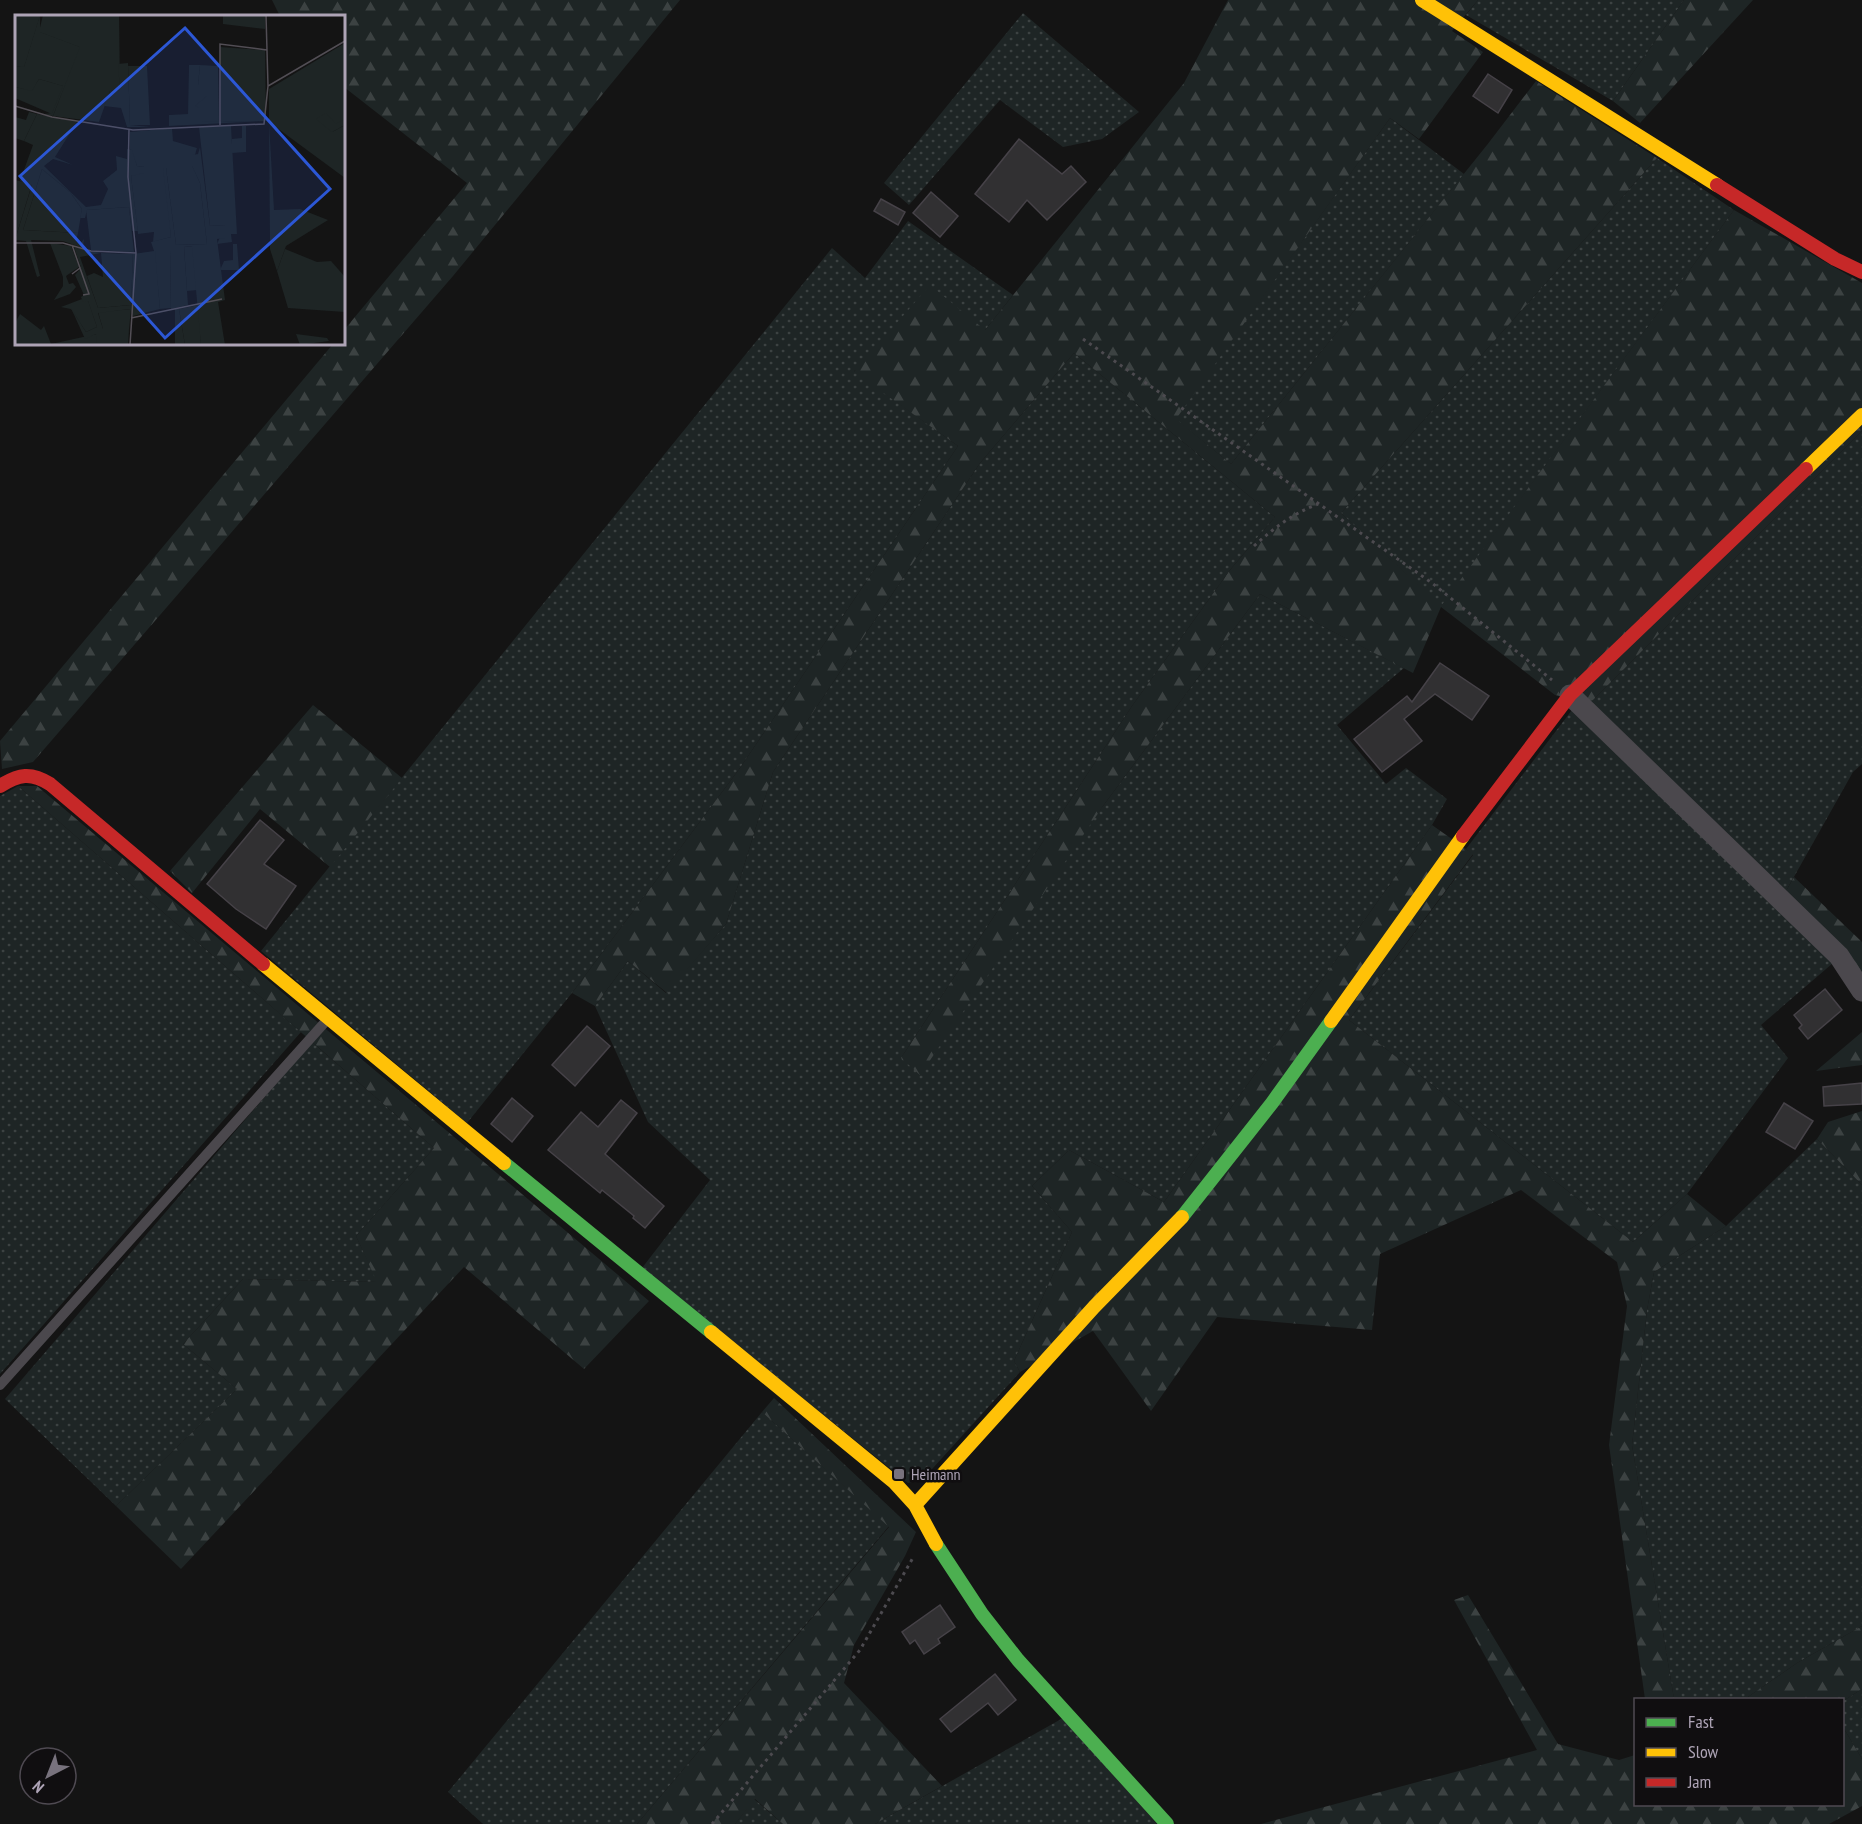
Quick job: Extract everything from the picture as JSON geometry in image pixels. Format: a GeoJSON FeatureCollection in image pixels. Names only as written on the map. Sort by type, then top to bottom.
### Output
{"type":"FeatureCollection","features":[{"type":"Feature","properties":{"kind":"street"},"geometry":{"type":"LineString","coordinates":[[1422,0],[1825,253],[1862,272]]}},
{"type":"Feature","properties":{"kind":"street"},"geometry":{"type":"LineString","coordinates":[[915,1506],[1094,1307],[1189,1210],[1272,1103],[1469,828],[1570,695],[1862,415]]}},
{"type":"Feature","properties":{"kind":"street"},"geometry":{"type":"LineString","coordinates":[[1570,695],[1839,956],[1862,991]]}},
{"type":"Feature","properties":{"kind":"street"},"geometry":{"type":"LineString","coordinates":[[0,786],[10,779],[27,774],[42,779],[58,790],[328,1019],[894,1482],[915,1506],[928,1532],[982,1614],[1018,1660],[1167,1824]]}},
{"type":"Feature","properties":{"kind":"lane"},"geometry":{"type":"LineString","coordinates":[[0,1385],[328,1019]]}},
{"type":"Feature","properties":{"kind":"path"},"geometry":{"type":"LineString","coordinates":[[1083,339],[1432,583],[1570,695]]}},
{"type":"Feature","properties":{"kind":"path"},"geometry":{"type":"LineString","coordinates":[[1254,546],[1278,525],[1318,504]]}},
{"type":"Feature","properties":{"kind":"path"},"geometry":{"type":"LineString","coordinates":[[712,1824],[860,1650],[928,1532]]}},
{"type":"Feature","properties":{"kind":"green space"},"geometry":{"type":"Polygon","coordinates":[[[272,0],[680,0],[453,276],[33,762],[2,769],[0,741],[332,345],[345,345],[345,329],[467,183],[345,88],[345,15],[280,15],[272,0]]]}},
{"type":"Feature","properties":{"kind":"green space"},"geometry":{"type":"Polygon","coordinates":[[[1228,0],[1478,0],[1452,31],[1483,52],[1419,139],[1390,118],[1176,419],[1231,464],[1536,81],[1657,158],[1341,513],[1441,606],[1734,210],[1862,283],[1862,431],[1590,703],[1555,695],[1441,607],[1413,673],[1260,594],[1103,806],[920,1075],[901,1058],[1132,706],[1230,570],[1275,517],[1074,353],[980,463],[773,772],[726,924],[667,993],[628,961],[595,1006],[572,993],[740,768],[958,446],[854,372],[930,285],[985,330],[1184,83],[1228,0]]]}},
{"type":"Feature","properties":{"kind":"green space"},"geometry":{"type":"Polygon","coordinates":[[[1478,0],[1684,0],[1613,101],[1466,15],[1478,0]]]}},
{"type":"Feature","properties":{"kind":"green space"},"geometry":{"type":"Polygon","coordinates":[[[1684,0],[1753,0],[1640,123],[1613,101],[1684,0]]]}},
{"type":"Feature","properties":{"kind":"green space"},"geometry":{"type":"Polygon","coordinates":[[[1023,13],[1139,112],[1102,139],[1063,147],[1000,100],[909,205],[884,183],[1023,13]]]}},
{"type":"Feature","properties":{"kind":"green space"},"geometry":{"type":"Polygon","coordinates":[[[1390,118],[1464,174],[1231,464],[1175,419],[1390,118]]]}},
{"type":"Feature","properties":{"kind":"green space"},"geometry":{"type":"Polygon","coordinates":[[[1657,158],[1734,210],[1441,607],[1341,513],[1657,158]]]}},
{"type":"Feature","properties":{"kind":"green space"},"geometry":{"type":"Polygon","coordinates":[[[908,221],[1013,295],[985,330],[854,371],[958,446],[740,768],[572,993],[467,1123],[261,951],[832,248],[865,278],[908,221]]]}},
{"type":"Feature","properties":{"kind":"green space"},"geometry":{"type":"Polygon","coordinates":[[[1074,353],[1275,517],[1230,570],[1132,706],[901,1058],[1103,806],[1260,594],[1404,668],[1337,725],[1386,784],[1406,768],[1447,799],[1432,825],[1164,1202],[1069,1150],[1032,1186],[1072,1232],[1014,1361],[1020,1372],[923,1479],[908,1483],[642,1268],[710,1180],[648,1122],[595,1006],[628,961],[666,993],[726,924],[773,772],[980,463],[1074,353]]]}},
{"type":"Feature","properties":{"kind":"green space"},"geometry":{"type":"Polygon","coordinates":[[[1862,431],[1862,764],[1853,772],[1786,891],[1590,703],[1862,431]]]}},
{"type":"Feature","properties":{"kind":"green space"},"geometry":{"type":"Polygon","coordinates":[[[313,705],[402,778],[330,867],[260,809],[192,893],[170,871],[313,705]]]}},
{"type":"Feature","properties":{"kind":"green space"},"geometry":{"type":"Polygon","coordinates":[[[1572,710],[1833,963],[1761,1025],[1788,1058],[1687,1194],[1633,1242],[1349,1020],[1473,855],[1466,849],[1572,710]]]}},
{"type":"Feature","properties":{"kind":"green space"},"geometry":{"type":"Polygon","coordinates":[[[18,786],[301,1032],[0,1374],[0,796],[18,786]]]}},
{"type":"Feature","properties":{"kind":"green space"},"geometry":{"type":"Polygon","coordinates":[[[18,786],[37,786],[649,1301],[584,1369],[464,1267],[181,1569],[116,1506],[237,1389],[183,1344],[243,1279],[377,1282],[356,1236],[434,1148],[18,786]]]}},
{"type":"Feature","properties":{"kind":"green space"},"geometry":{"type":"Polygon","coordinates":[[[1432,825],[1473,854],[1349,1020],[1633,1242],[1687,1194],[1726,1226],[1654,1272],[1647,1310],[1632,1445],[1674,1698],[1645,1698],[1609,1445],[1627,1306],[1617,1262],[1521,1190],[1380,1254],[1372,1330],[1217,1317],[1151,1411],[1093,1331],[1020,1372],[1014,1361],[1072,1232],[1032,1186],[1069,1150],[1164,1202],[1432,825]]]}},
{"type":"Feature","properties":{"kind":"green space"},"geometry":{"type":"Polygon","coordinates":[[[1794,877],[1862,942],[1862,975],[1786,891],[1794,877]]]}},
{"type":"Feature","properties":{"kind":"green space"},"geometry":{"type":"Polygon","coordinates":[[[1862,1032],[1862,1065],[1816,1071],[1862,1032]]]}},
{"type":"Feature","properties":{"kind":"green space"},"geometry":{"type":"Polygon","coordinates":[[[312,1042],[434,1148],[356,1236],[378,1282],[243,1279],[183,1344],[237,1389],[116,1506],[5,1399],[312,1042]]]}},
{"type":"Feature","properties":{"kind":"green space"},"geometry":{"type":"Polygon","coordinates":[[[1862,1111],[1862,1185],[1817,1139],[1828,1122],[1862,1111]]]}},
{"type":"Feature","properties":{"kind":"green space"},"geometry":{"type":"Polygon","coordinates":[[[1817,1139],[1862,1185],[1862,1626],[1797,1663],[1746,1698],[1674,1698],[1632,1445],[1647,1310],[1654,1272],[1726,1226],[1817,1139]]]}},
{"type":"Feature","properties":{"kind":"green space"},"geometry":{"type":"Polygon","coordinates":[[[774,1398],[916,1532],[905,1556],[854,1645],[844,1683],[942,1786],[875,1824],[783,1824],[755,1799],[735,1824],[637,1824],[889,1527],[762,1412],[774,1398]]]}},
{"type":"Feature","properties":{"kind":"green space"},"geometry":{"type":"Polygon","coordinates":[[[762,1412],[889,1526],[637,1824],[483,1824],[448,1792],[762,1412]]]}},
{"type":"Feature","properties":{"kind":"green space"},"geometry":{"type":"Polygon","coordinates":[[[1468,1595],[1558,1744],[1619,1760],[1634,1755],[1634,1806],[1844,1806],[1844,1729],[1862,1759],[1862,1806],[1829,1824],[1261,1824],[1537,1750],[1454,1600],[1468,1595]]]}},
{"type":"Feature","properties":{"kind":"green space"},"geometry":{"type":"Polygon","coordinates":[[[1862,1626],[1862,1689],[1844,1700],[1844,1698],[1746,1698],[1797,1663],[1862,1626]]]}},
{"type":"Feature","properties":{"kind":"green space"},"geometry":{"type":"Polygon","coordinates":[[[1862,1689],[1862,1759],[1844,1729],[1844,1700],[1862,1689]]]}},
{"type":"Feature","properties":{"kind":"green space"},"geometry":{"type":"Polygon","coordinates":[[[1063,1718],[1157,1824],[875,1824],[1063,1718]]]}},
{"type":"Feature","properties":{"kind":"green space"},"geometry":{"type":"Polygon","coordinates":[[[754,1799],[783,1824],[735,1824],[754,1799]]]}},
{"type":"Feature","properties":{"kind":"building"},"geometry":{"type":"Polygon","coordinates":[[[1488,74],[1512,90],[1498,113],[1473,96],[1488,74]]]}},
{"type":"Feature","properties":{"kind":"building"},"geometry":{"type":"Polygon","coordinates":[[[1019,139],[1062,174],[1071,166],[1086,182],[1047,220],[1027,200],[1009,222],[975,194],[1019,139]]]}},
{"type":"Feature","properties":{"kind":"building"},"geometry":{"type":"Polygon","coordinates":[[[931,192],[958,216],[940,237],[913,213],[931,192]]]}},
{"type":"Feature","properties":{"kind":"building"},"geometry":{"type":"Polygon","coordinates":[[[881,199],[905,212],[898,225],[874,211],[881,199]]]}},
{"type":"Feature","properties":{"kind":"building"},"geometry":{"type":"Polygon","coordinates":[[[1440,663],[1489,696],[1472,720],[1435,694],[1404,719],[1422,741],[1382,772],[1354,739],[1407,696],[1412,702],[1440,663]]]}},
{"type":"Feature","properties":{"kind":"building"},"geometry":{"type":"Polygon","coordinates":[[[260,820],[284,840],[264,864],[296,886],[266,929],[236,909],[207,884],[260,820]]]}},
{"type":"Feature","properties":{"kind":"building"},"geometry":{"type":"Polygon","coordinates":[[[1825,989],[1842,1010],[1808,1039],[1799,1028],[1802,1025],[1794,1015],[1825,989]]]}},
{"type":"Feature","properties":{"kind":"building"},"geometry":{"type":"Polygon","coordinates":[[[587,1026],[610,1046],[575,1086],[552,1065],[587,1026]]]}},
{"type":"Feature","properties":{"kind":"building"},"geometry":{"type":"Polygon","coordinates":[[[1862,1083],[1862,1104],[1824,1106],[1823,1087],[1862,1083]]]}},
{"type":"Feature","properties":{"kind":"building"},"geometry":{"type":"Polygon","coordinates":[[[512,1098],[533,1116],[512,1142],[491,1124],[512,1098]]]}},
{"type":"Feature","properties":{"kind":"building"},"geometry":{"type":"Polygon","coordinates":[[[621,1100],[637,1113],[605,1154],[664,1206],[645,1228],[602,1190],[600,1193],[548,1150],[581,1112],[598,1127],[621,1100]]]}},
{"type":"Feature","properties":{"kind":"building"},"geometry":{"type":"Polygon","coordinates":[[[1784,1103],[1813,1121],[1795,1149],[1766,1132],[1784,1103]]]}},
{"type":"Feature","properties":{"kind":"building"},"geometry":{"type":"Polygon","coordinates":[[[940,1605],[955,1627],[938,1639],[940,1643],[924,1654],[915,1640],[910,1644],[902,1632],[940,1605]]]}},
{"type":"Feature","properties":{"kind":"building"},"geometry":{"type":"Polygon","coordinates":[[[995,1674],[1016,1700],[998,1715],[988,1703],[951,1732],[940,1719],[995,1674]]]}},
{"type":"Feature","properties":{"kind":"traffic: fast"},"geometry":{"type":"LineString","coordinates":[[1182,1217],[1272,1103],[1331,1021]]}},
{"type":"Feature","properties":{"kind":"traffic: fast"},"geometry":{"type":"LineString","coordinates":[[504,1163],[711,1332]]}},
{"type":"Feature","properties":{"kind":"traffic: fast"},"geometry":{"type":"LineString","coordinates":[[936,1544],[982,1614],[1018,1660],[1167,1824]]}},
{"type":"Feature","properties":{"kind":"traffic: slow"},"geometry":{"type":"LineString","coordinates":[[1422,0],[1717,185]]}},
{"type":"Feature","properties":{"kind":"traffic: slow"},"geometry":{"type":"LineString","coordinates":[[1806,469],[1862,415]]}},
{"type":"Feature","properties":{"kind":"traffic: slow"},"geometry":{"type":"LineString","coordinates":[[1331,1021],[1463,836]]}},
{"type":"Feature","properties":{"kind":"traffic: slow"},"geometry":{"type":"LineString","coordinates":[[263,964],[504,1163]]}},
{"type":"Feature","properties":{"kind":"traffic: slow"},"geometry":{"type":"LineString","coordinates":[[915,1505],[1094,1307],[1182,1217]]}},
{"type":"Feature","properties":{"kind":"traffic: slow"},"geometry":{"type":"LineString","coordinates":[[711,1332],[894,1482],[915,1505],[936,1544]]}},
{"type":"Feature","properties":{"kind":"traffic: jam"},"geometry":{"type":"LineString","coordinates":[[1717,185],[1835,259],[1862,272]]}},
{"type":"Feature","properties":{"kind":"traffic: jam"},"geometry":{"type":"LineString","coordinates":[[1463,836],[1570,695],[1806,469]]}},
{"type":"Feature","properties":{"kind":"traffic: jam"},"geometry":{"type":"LineString","coordinates":[[0,786],[25,776],[31,776],[50,784],[263,964]]}},
{"type":"Feature","properties":{"kind":"place","name":"Heimann"},"geometry":{"type":"Point","coordinates":[899,1474]}}]}
